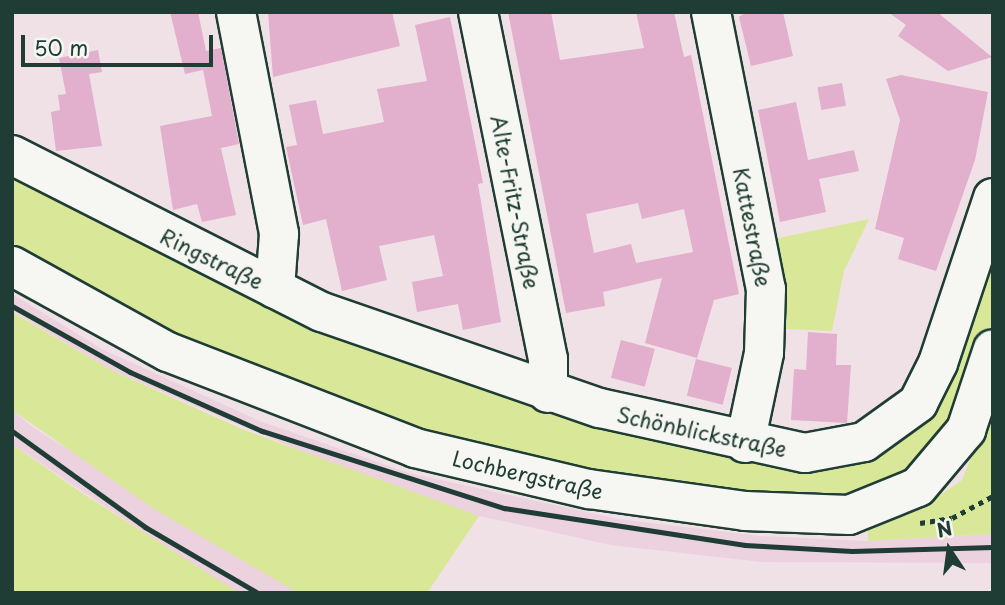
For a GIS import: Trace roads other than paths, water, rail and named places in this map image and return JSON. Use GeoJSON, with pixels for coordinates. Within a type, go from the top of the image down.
{"type":"FeatureCollection","features":[{"type":"Feature","properties":{"kind":"street","name":"Ringstraße"},"geometry":{"type":"LineString","coordinates":[[12,155],[275,289],[279,234],[236,12]]}},
{"type":"Feature","properties":{"kind":"street","name":"Alte-Fritz-Straße"},"geometry":{"type":"LineString","coordinates":[[478,12],[548,359],[548,393]]}},
{"type":"Feature","properties":{"kind":"street","name":"Kattestraße"},"geometry":{"type":"LineString","coordinates":[[711,12],[766,289],[764,353],[745,443]]}},
{"type":"Feature","properties":{"kind":"street","name":"Schönblickstraße"},"geometry":{"type":"LineString","coordinates":[[275,289],[548,393],[745,443],[833,451],[881,433],[905,416],[939,363],[993,198]]}},
{"type":"Feature","properties":{"kind":"street","name":"Lochbergstraße"},"geometry":{"type":"LineString","coordinates":[[12,266],[180,358],[415,448],[589,489],[745,511],[849,515],[918,487],[966,430],[993,349]]}},
{"type":"Feature","properties":{"kind":"railway"},"geometry":{"type":"LineString","coordinates":[[12,306],[130,372],[262,431],[504,508],[745,545],[852,551],[993,547]]}},
{"type":"Feature","properties":{"kind":"railway"},"geometry":{"type":"LineString","coordinates":[[12,431],[145,527],[258,593]]}}]}
